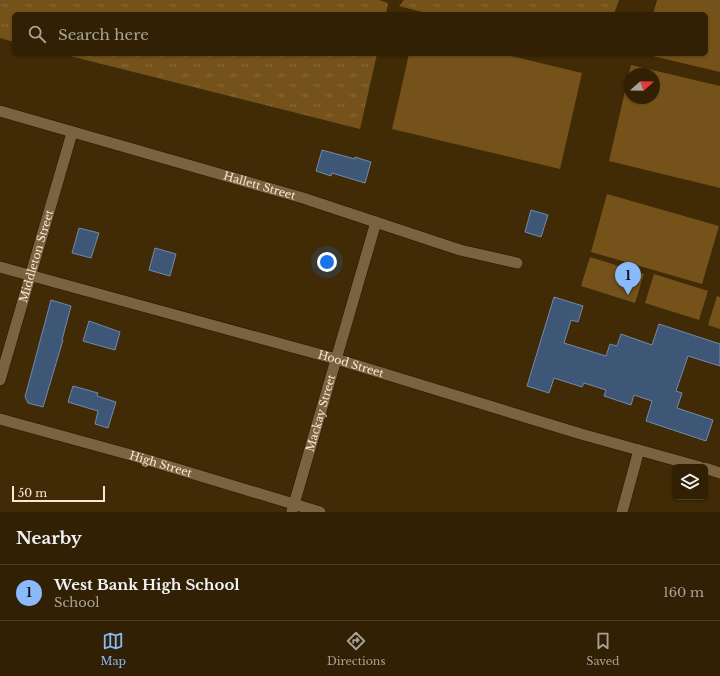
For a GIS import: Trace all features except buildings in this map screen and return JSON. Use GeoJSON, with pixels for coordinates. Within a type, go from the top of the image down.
{"type":"FeatureCollection","features":[{"type":"Feature","properties":{"kind":"street","name":"Hallett Street"},"geometry":{"type":"LineString","coordinates":[[0,111],[72,133],[303,198],[460,250],[517,263]]}},
{"type":"Feature","properties":{"kind":"street","name":"Middleton Street"},"geometry":{"type":"LineString","coordinates":[[0,380],[72,133]]}},
{"type":"Feature","properties":{"kind":"street","name":"Mackay Street"},"geometry":{"type":"LineString","coordinates":[[293,508],[376,222]]}},
{"type":"Feature","properties":{"kind":"street","name":"Hood Street"},"geometry":{"type":"LineString","coordinates":[[0,267],[336,359],[689,464]]}},
{"type":"Feature","properties":{"kind":"street","name":"High Street"},"geometry":{"type":"LineString","coordinates":[[0,419],[131,456],[293,508],[320,512]]}},
{"type":"Feature","properties":{"kind":"street"},"geometry":{"type":"LineString","coordinates":[[622,512],[639,450]]}},
{"type":"Feature","properties":{"kind":"street"},"geometry":{"type":"LineString","coordinates":[[708,469],[720,473]]}},
{"type":"Feature","properties":{"kind":"green space"},"geometry":{"type":"Polygon","coordinates":[[[0,0],[379,0],[388,3],[386,12],[12,12],[12,41],[0,38],[0,0]]]}},
{"type":"Feature","properties":{"kind":"green space"},"geometry":{"type":"Polygon","coordinates":[[[404,0],[619,0],[615,12],[422,12],[399,6],[404,0]]]}},
{"type":"Feature","properties":{"kind":"green space"},"geometry":{"type":"Polygon","coordinates":[[[657,0],[720,0],[720,72],[652,56],[708,56],[708,12],[654,12],[657,0]]]}},
{"type":"Feature","properties":{"kind":"green space"},"geometry":{"type":"Polygon","coordinates":[[[70,56],[377,56],[360,129],[70,56]]]}},
{"type":"Feature","properties":{"kind":"green space"},"geometry":{"type":"Polygon","coordinates":[[[409,56],[511,56],[582,73],[560,169],[392,129],[409,56]]]}},
{"type":"Feature","properties":{"kind":"green space"},"geometry":{"type":"Polygon","coordinates":[[[631,65],[644,68],[630,68],[631,65]]]}},
{"type":"Feature","properties":{"kind":"green space"},"geometry":{"type":"Polygon","coordinates":[[[660,72],[720,86],[720,188],[609,161],[624,96],[624,104],[660,104],[660,72]]]}},
{"type":"Feature","properties":{"kind":"green space"},"geometry":{"type":"Polygon","coordinates":[[[607,194],[719,226],[702,284],[591,252],[607,194]]]}},
{"type":"Feature","properties":{"kind":"green space"},"geometry":{"type":"Polygon","coordinates":[[[590,257],[644,274],[635,303],[581,286],[590,257]]]}},
{"type":"Feature","properties":{"kind":"green space"},"geometry":{"type":"Polygon","coordinates":[[[654,274],[708,291],[699,320],[645,303],[654,274]]]}},
{"type":"Feature","properties":{"kind":"green space"},"geometry":{"type":"Polygon","coordinates":[[[717,296],[720,297],[720,329],[708,325],[717,296]]]}},
{"type":"Feature","properties":{"kind":"place","name":"West Bank High School"},"geometry":{"type":"Point","coordinates":[628,295]}}]}
